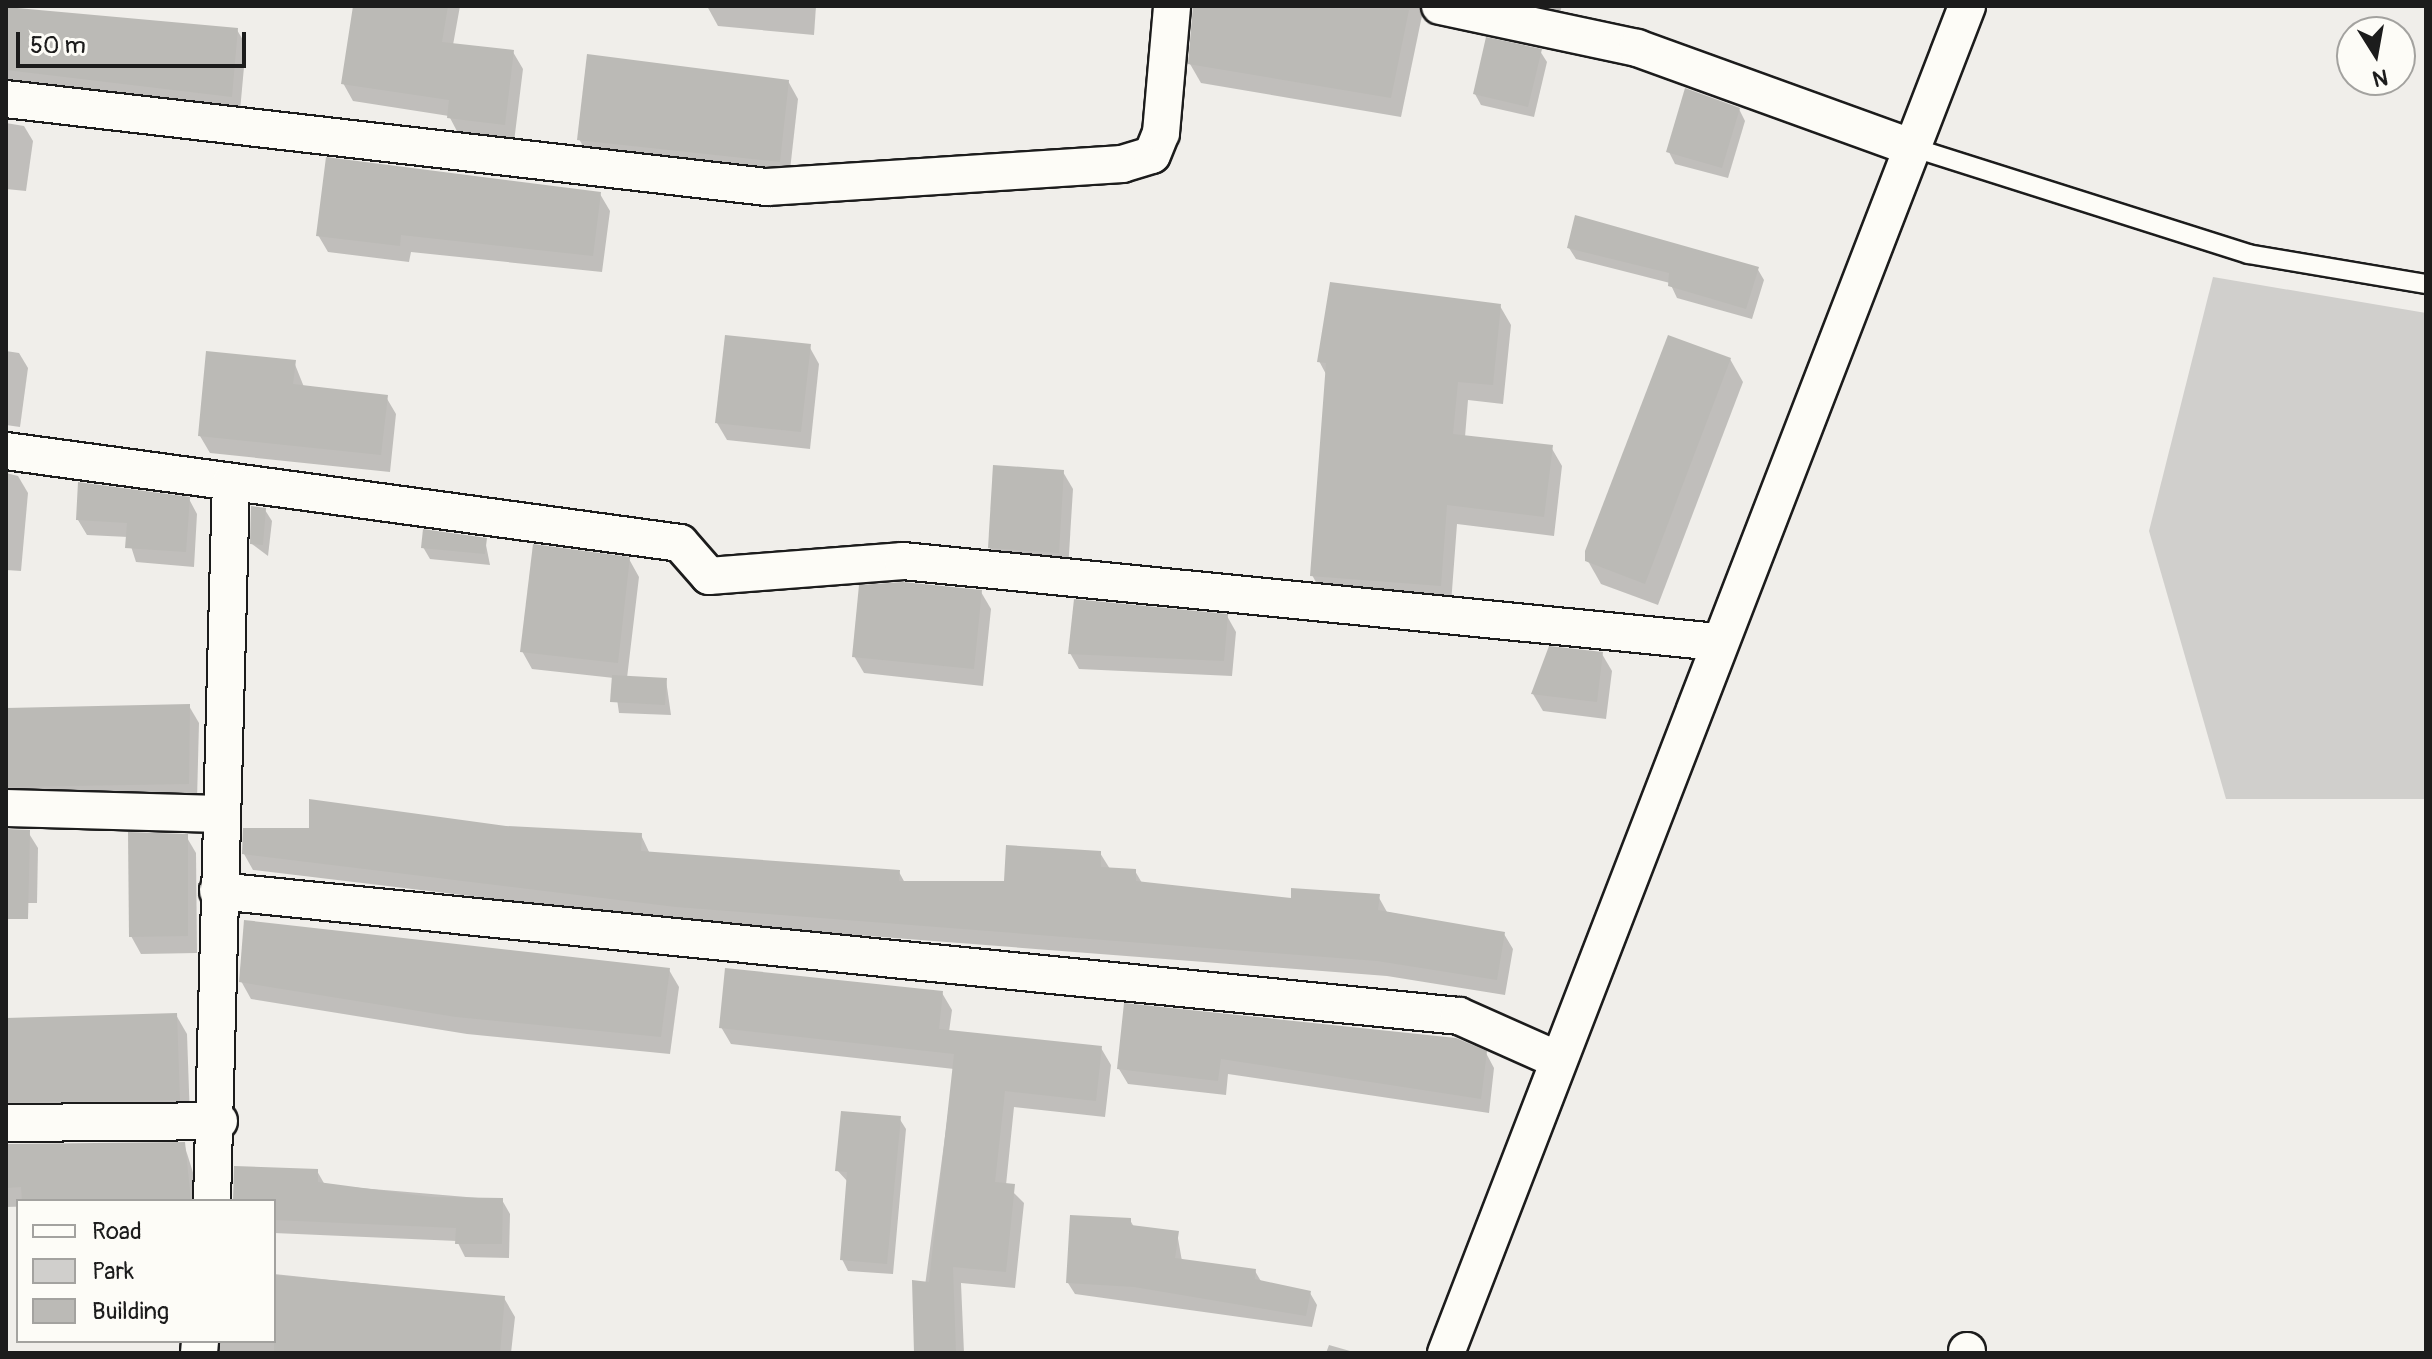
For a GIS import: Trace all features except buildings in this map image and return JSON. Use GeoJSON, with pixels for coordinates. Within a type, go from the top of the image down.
{"type":"FeatureCollection","features":[{"type":"Feature","properties":{"kind":"street"},"geometry":{"type":"LineString","coordinates":[[6,99],[767,187],[1122,164],[1152,155],[1161,133],[1172,6]]}},
{"type":"Feature","properties":{"kind":"street"},"geometry":{"type":"LineString","coordinates":[[1440,6],[1637,48],[1908,146]]}},
{"type":"Feature","properties":{"kind":"street"},"geometry":{"type":"LineString","coordinates":[[1446,1353],[1908,146],[1967,6]]}},
{"type":"Feature","properties":{"kind":"street"},"geometry":{"type":"LineString","coordinates":[[6,451],[680,543],[709,576],[903,561],[1717,642]]}},
{"type":"Feature","properties":{"kind":"street"},"geometry":{"type":"LineString","coordinates":[[212,1199],[219,1121],[218,891],[231,482]]}},
{"type":"Feature","properties":{"kind":"street"},"geometry":{"type":"LineString","coordinates":[[6,808],[220,814]]}},
{"type":"Feature","properties":{"kind":"street"},"geometry":{"type":"LineString","coordinates":[[218,891],[1459,1016],[1558,1060]]}},
{"type":"Feature","properties":{"kind":"street"},"geometry":{"type":"LineString","coordinates":[[6,1123],[219,1121]]}},
{"type":"Feature","properties":{"kind":"lane"},"geometry":{"type":"LineString","coordinates":[[1908,146],[2248,254],[2426,284]]}},
{"type":"Feature","properties":{"kind":"green space"},"geometry":{"type":"Polygon","coordinates":[[[2213,277],[2426,313],[2426,799],[2226,799],[2149,531],[2213,277]]]}}]}
